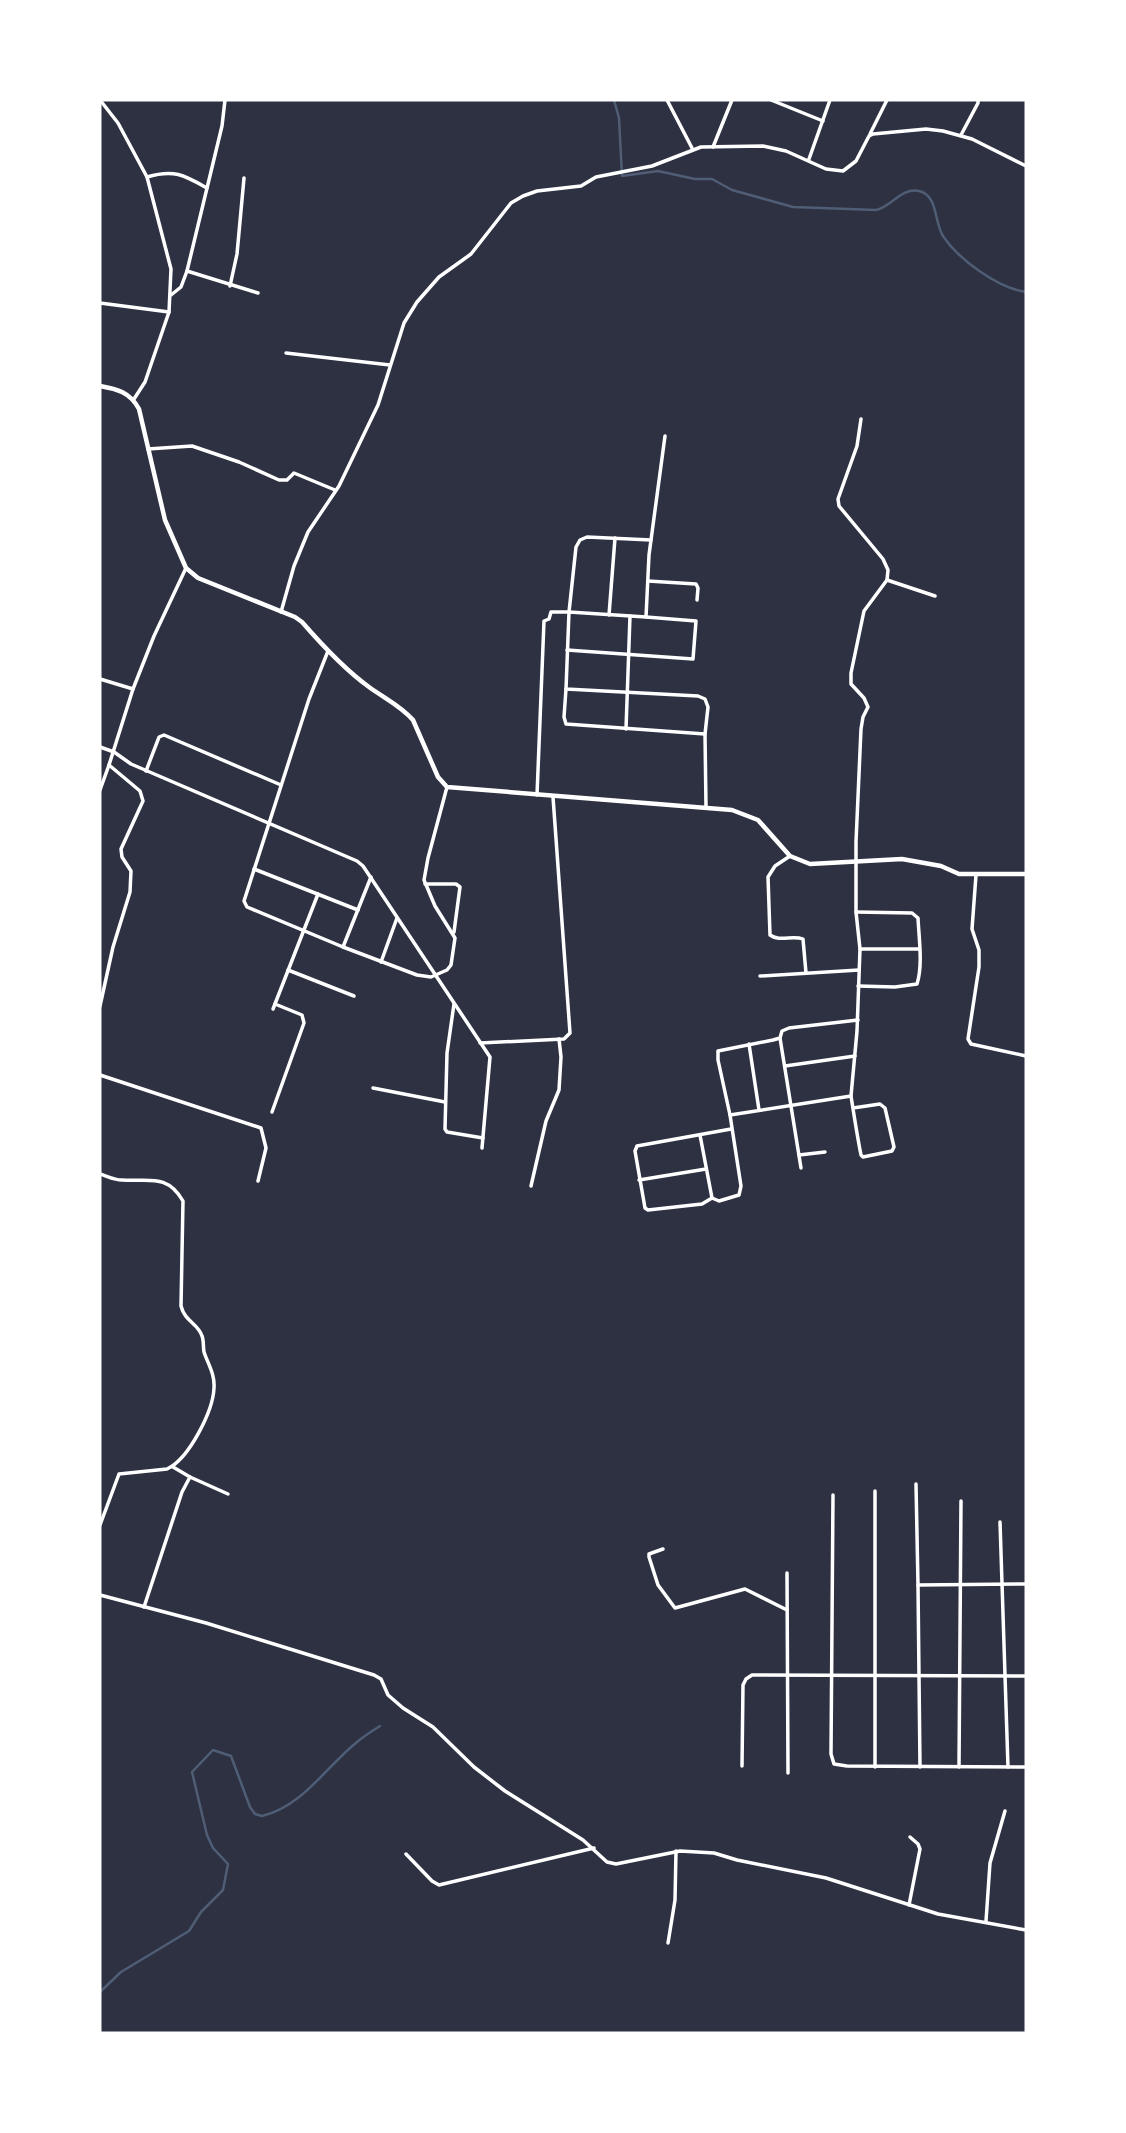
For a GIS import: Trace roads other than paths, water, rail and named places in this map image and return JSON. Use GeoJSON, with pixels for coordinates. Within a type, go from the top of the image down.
{"type":"FeatureCollection","features":[{"type":"Feature","properties":{"kind":"street"},"geometry":{"type":"LineString","coordinates":[[100,100],[118,122],[147,177],[169,257],[169,312],[145,382],[134,399]]}},
{"type":"Feature","properties":{"kind":"street"},"geometry":{"type":"LineString","coordinates":[[171,295],[181,287],[187,271],[222,126],[225,100]]}},
{"type":"Feature","properties":{"kind":"street"},"geometry":{"type":"LineString","coordinates":[[667,100],[692,148]]}},
{"type":"Feature","properties":{"kind":"street"},"geometry":{"type":"LineString","coordinates":[[713,147],[730,100]]}},
{"type":"Feature","properties":{"kind":"street"},"geometry":{"type":"LineString","coordinates":[[771,100],[823,121]]}},
{"type":"Feature","properties":{"kind":"street"},"geometry":{"type":"LineString","coordinates":[[809,159],[830,100]]}},
{"type":"Feature","properties":{"kind":"street"},"geometry":{"type":"LineString","coordinates":[[281,612],[294,566],[308,532],[335,490],[378,405],[404,323],[417,302],[439,277],[471,254],[511,203],[537,191],[577,187],[607,173],[661,163],[692,148],[763,146],[809,159],[826,169],[843,171],[856,161],[887,100]]}},
{"type":"Feature","properties":{"kind":"street"},"geometry":{"type":"LineString","coordinates":[[961,135],[978,100]]}},
{"type":"Feature","properties":{"kind":"street"},"geometry":{"type":"LineString","coordinates":[[869,136],[926,129],[961,135],[1026,166]]}},
{"type":"Feature","properties":{"kind":"street"},"geometry":{"type":"LineString","coordinates":[[147,177],[166,172],[175,173],[208,188]]}},
{"type":"Feature","properties":{"kind":"street"},"geometry":{"type":"LineString","coordinates":[[230,286],[237,254],[244,178]]}},
{"type":"Feature","properties":{"kind":"street"},"geometry":{"type":"LineString","coordinates":[[187,271],[258,293]]}},
{"type":"Feature","properties":{"kind":"street"},"geometry":{"type":"LineString","coordinates":[[100,303],[169,312]]}},
{"type":"Feature","properties":{"kind":"street"},"geometry":{"type":"LineString","coordinates":[[286,353],[390,365]]}},
{"type":"Feature","properties":{"kind":"street"},"geometry":{"type":"LineString","coordinates":[[100,386],[123,391],[134,399],[139,409],[165,520],[186,568],[198,578],[302,622],[368,686],[406,712],[413,720],[438,777],[447,788],[732,810],[758,820],[790,856],[810,864],[902,859],[941,866],[959,874],[1026,874]]}},
{"type":"Feature","properties":{"kind":"street"},"geometry":{"type":"LineString","coordinates":[[853,1108],[880,1104],[885,1108],[894,1147],[892,1151],[862,1156],[853,1108],[851,1096],[858,1020],[860,949],[856,912],[856,861],[861,729],[868,707],[864,698],[851,684],[851,666],[864,611],[887,580],[887,568],[883,559],[839,506],[838,499],[857,446],[861,419]]}},
{"type":"Feature","properties":{"kind":"street"},"geometry":{"type":"LineString","coordinates":[[646,617],[651,540],[665,436]]}},
{"type":"Feature","properties":{"kind":"street"},"geometry":{"type":"LineString","coordinates":[[148,449],[192,446],[239,462],[279,480],[288,480],[294,473],[335,490]]}},
{"type":"Feature","properties":{"kind":"street"},"geometry":{"type":"LineString","coordinates":[[651,540],[587,537],[580,540],[576,547],[569,612],[564,717],[566,724],[705,734]]}},
{"type":"Feature","properties":{"kind":"street"},"geometry":{"type":"LineString","coordinates":[[609,615],[615,538]]}},
{"type":"Feature","properties":{"kind":"street"},"geometry":{"type":"LineString","coordinates":[[100,790],[133,689],[186,568]]}},
{"type":"Feature","properties":{"kind":"street"},"geometry":{"type":"LineString","coordinates":[[887,580],[935,596]]}},
{"type":"Feature","properties":{"kind":"street"},"geometry":{"type":"LineString","coordinates":[[648,581],[696,584],[697,600]]}},
{"type":"Feature","properties":{"kind":"street"},"geometry":{"type":"LineString","coordinates":[[537,795],[544,621],[550,619],[551,612],[696,621],[694,656],[690,660],[567,650]]}},
{"type":"Feature","properties":{"kind":"street"},"geometry":{"type":"LineString","coordinates":[[626,729],[630,616]]}},
{"type":"Feature","properties":{"kind":"street"},"geometry":{"type":"LineString","coordinates":[[329,650],[309,699],[244,899],[247,907],[381,962],[428,978],[447,971],[451,965],[460,887],[456,884],[425,884]]}},
{"type":"Feature","properties":{"kind":"street"},"geometry":{"type":"LineString","coordinates":[[100,679],[133,689]]}},
{"type":"Feature","properties":{"kind":"street"},"geometry":{"type":"LineString","coordinates":[[566,689],[701,696],[707,701],[706,807]]}},
{"type":"Feature","properties":{"kind":"street"},"geometry":{"type":"LineString","coordinates":[[146,771],[159,737],[164,735],[281,785]]}},
{"type":"Feature","properties":{"kind":"street"},"geometry":{"type":"LineString","coordinates":[[100,747],[146,771],[357,861],[491,1060],[482,1148]]}},
{"type":"Feature","properties":{"kind":"street"},"geometry":{"type":"LineString","coordinates":[[100,1006],[113,947],[130,892],[131,871],[122,857],[121,849],[143,800],[141,791],[109,765]]}},
{"type":"Feature","properties":{"kind":"street"},"geometry":{"type":"LineString","coordinates":[[447,788],[428,858],[425,884],[453,934]]}},
{"type":"Feature","properties":{"kind":"street"},"geometry":{"type":"LineString","coordinates":[[480,1044],[559,1039],[569,1035],[553,797]]}},
{"type":"Feature","properties":{"kind":"street"},"geometry":{"type":"LineString","coordinates":[[790,856],[775,866],[768,877],[770,935],[775,938],[803,939],[806,973]]}},
{"type":"Feature","properties":{"kind":"street"},"geometry":{"type":"LineString","coordinates":[[254,869],[358,910]]}},
{"type":"Feature","properties":{"kind":"street"},"geometry":{"type":"LineString","coordinates":[[976,875],[972,929],[979,950],[979,967],[968,1041],[971,1044],[1026,1056]]}},
{"type":"Feature","properties":{"kind":"street"},"geometry":{"type":"LineString","coordinates":[[343,947],[370,877]]}},
{"type":"Feature","properties":{"kind":"street"},"geometry":{"type":"LineString","coordinates":[[272,1112],[304,1023],[302,1015],[274,1006],[318,894]]}},
{"type":"Feature","properties":{"kind":"street"},"geometry":{"type":"LineString","coordinates":[[856,912],[914,914],[918,919],[919,949],[917,984],[895,987],[858,986]]}},
{"type":"Feature","properties":{"kind":"street"},"geometry":{"type":"LineString","coordinates":[[381,962],[397,918]]}},
{"type":"Feature","properties":{"kind":"street"},"geometry":{"type":"LineString","coordinates":[[860,949],[919,949]]}},
{"type":"Feature","properties":{"kind":"street"},"geometry":{"type":"LineString","coordinates":[[288,970],[354,996]]}},
{"type":"Feature","properties":{"kind":"street"},"geometry":{"type":"LineString","coordinates":[[760,976],[859,970]]}},
{"type":"Feature","properties":{"kind":"street"},"geometry":{"type":"LineString","coordinates":[[454,1004],[447,1052],[446,1131],[483,1138]]}},
{"type":"Feature","properties":{"kind":"street"},"geometry":{"type":"LineString","coordinates":[[801,1168],[780,1038],[782,1031],[858,1020]]}},
{"type":"Feature","properties":{"kind":"street"},"geometry":{"type":"LineString","coordinates":[[700,1134],[712,1198],[719,1202],[730,1199],[741,1192],[730,1115],[717,1053],[720,1050],[780,1038]]}},
{"type":"Feature","properties":{"kind":"street"},"geometry":{"type":"LineString","coordinates":[[531,1186],[548,1115],[559,1090],[559,1039]]}},
{"type":"Feature","properties":{"kind":"street"},"geometry":{"type":"LineString","coordinates":[[749,1044],[759,1110]]}},
{"type":"Feature","properties":{"kind":"street"},"geometry":{"type":"LineString","coordinates":[[785,1066],[855,1056]]}},
{"type":"Feature","properties":{"kind":"street"},"geometry":{"type":"LineString","coordinates":[[100,1075],[261,1128],[266,1148],[258,1181]]}},
{"type":"Feature","properties":{"kind":"street"},"geometry":{"type":"LineString","coordinates":[[373,1088],[445,1102]]}},
{"type":"Feature","properties":{"kind":"street"},"geometry":{"type":"LineString","coordinates":[[730,1115],[851,1096]]}},
{"type":"Feature","properties":{"kind":"street"},"geometry":{"type":"LineString","coordinates":[[712,1198],[702,1204],[649,1210],[643,1205],[635,1151],[637,1146],[731,1129]]}},
{"type":"Feature","properties":{"kind":"street"},"geometry":{"type":"LineString","coordinates":[[799,1155],[825,1152]]}},
{"type":"Feature","properties":{"kind":"street"},"geometry":{"type":"LineString","coordinates":[[639,1180],[706,1169]]}},
{"type":"Feature","properties":{"kind":"street"},"geometry":{"type":"LineString","coordinates":[[100,1174],[123,1181],[146,1179],[160,1182],[178,1192],[183,1202],[181,1306],[183,1314],[203,1337],[204,1351],[214,1379],[211,1408],[189,1448],[173,1466],[156,1472],[119,1474],[100,1525]]}},
{"type":"Feature","properties":{"kind":"street"},"geometry":{"type":"LineString","coordinates":[[173,1466],[228,1494]]}},
{"type":"Feature","properties":{"kind":"street"},"geometry":{"type":"LineString","coordinates":[[144,1607],[190,1477]]}},
{"type":"Feature","properties":{"kind":"street"},"geometry":{"type":"LineString","coordinates":[[916,1484],[920,1767]]}},
{"type":"Feature","properties":{"kind":"street"},"geometry":{"type":"LineString","coordinates":[[875,1491],[875,1767]]}},
{"type":"Feature","properties":{"kind":"street"},"geometry":{"type":"LineString","coordinates":[[833,1495],[832,1760],[839,1766],[1026,1767]]}},
{"type":"Feature","properties":{"kind":"street"},"geometry":{"type":"LineString","coordinates":[[959,1767],[961,1501]]}},
{"type":"Feature","properties":{"kind":"street"},"geometry":{"type":"LineString","coordinates":[[1000,1522],[1008,1767]]}},
{"type":"Feature","properties":{"kind":"street"},"geometry":{"type":"LineString","coordinates":[[663,1549],[649,1554],[649,1557],[658,1585],[675,1608],[745,1589],[787,1610]]}},
{"type":"Feature","properties":{"kind":"street"},"geometry":{"type":"LineString","coordinates":[[787,1573],[788,1773]]}},
{"type":"Feature","properties":{"kind":"street"},"geometry":{"type":"LineString","coordinates":[[918,1585],[1026,1584]]}},
{"type":"Feature","properties":{"kind":"street"},"geometry":{"type":"LineString","coordinates":[[100,1595],[206,1623],[374,1675],[381,1679],[388,1695],[433,1727],[474,1767],[505,1791],[594,1848],[607,1862],[616,1864],[676,1851],[714,1853],[826,1878],[938,1914],[1026,1930]]}},
{"type":"Feature","properties":{"kind":"street"},"geometry":{"type":"LineString","coordinates":[[742,1766],[744,1681],[752,1675],[1026,1676]]}},
{"type":"Feature","properties":{"kind":"street"},"geometry":{"type":"LineString","coordinates":[[986,1921],[990,1863],[1005,1811]]}},
{"type":"Feature","properties":{"kind":"street"},"geometry":{"type":"LineString","coordinates":[[909,1905],[920,1849],[918,1843],[910,1837]]}},
{"type":"Feature","properties":{"kind":"street"},"geometry":{"type":"LineString","coordinates":[[406,1854],[439,1885],[594,1848]]}},
{"type":"Feature","properties":{"kind":"street"},"geometry":{"type":"LineString","coordinates":[[668,1943],[674,1900],[676,1851]]}},
{"type":"Feature","properties":{"kind":"waterway"},"geometry":{"type":"LineString","coordinates":[[614,100],[619,118],[622,176],[658,171],[695,179],[712,179],[732,190],[793,207],[876,210],[902,194],[919,191],[930,198],[943,236],[959,254],[992,279],[1026,292]]}},
{"type":"Feature","properties":{"kind":"waterway"},"geometry":{"type":"LineString","coordinates":[[100,1992],[121,1972],[189,1931],[201,1912],[223,1890],[228,1864],[213,1848],[207,1835],[192,1772],[213,1750],[231,1756],[250,1807],[255,1814],[262,1816],[290,1804],[302,1795],[346,1752],[380,1726]]}}]}
